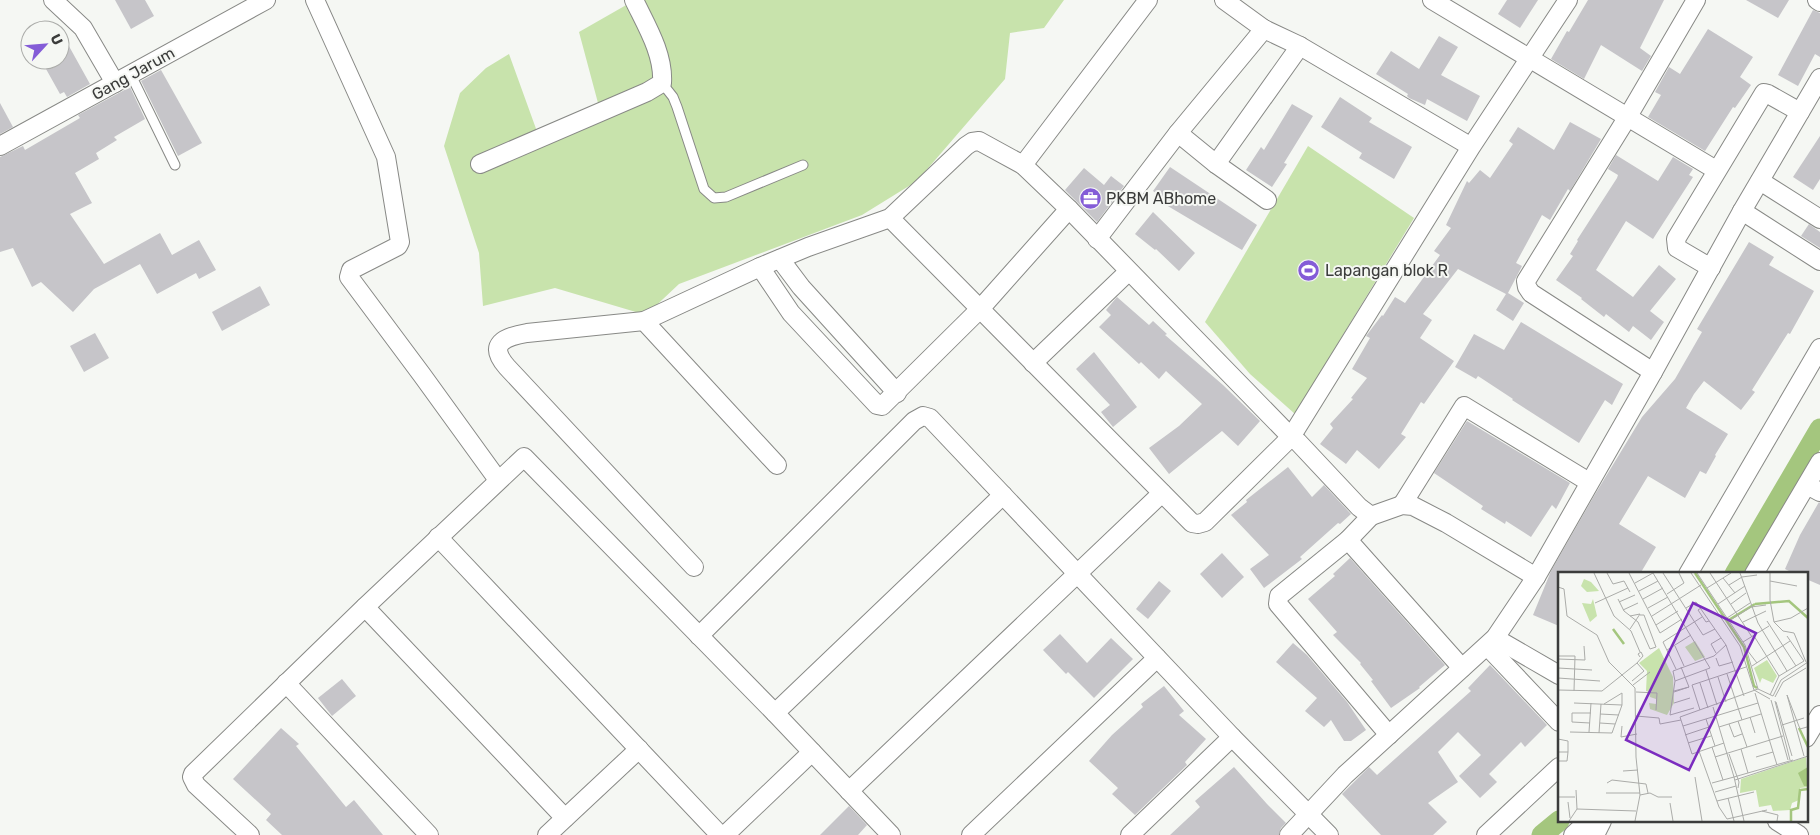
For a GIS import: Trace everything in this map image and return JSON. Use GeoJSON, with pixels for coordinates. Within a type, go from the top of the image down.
{"type":"FeatureCollection","features":[{"type":"Feature","properties":{"kind":"street"},"geometry":{"type":"LineString","coordinates":[[53,0],[83,28],[123,78]]}},
{"type":"Feature","properties":{"kind":"street","name":"Gang Jarum"},"geometry":{"type":"LineString","coordinates":[[0,146],[266,0]]}},
{"type":"Feature","properties":{"kind":"street"},"geometry":{"type":"LineString","coordinates":[[314,0],[386,157],[400,242],[398,246],[351,270],[349,277],[498,480]]}},
{"type":"Feature","properties":{"kind":"street"},"geometry":{"type":"LineString","coordinates":[[480,164],[647,92],[662,83],[663,72],[656,47],[634,0]]}},
{"type":"Feature","properties":{"kind":"street"},"geometry":{"type":"LineString","coordinates":[[1023,165],[1148,0]]}},
{"type":"Feature","properties":{"kind":"street"},"geometry":{"type":"LineString","coordinates":[[1224,0],[1264,29],[1300,46],[1463,142]]}},
{"type":"Feature","properties":{"kind":"street"},"geometry":{"type":"LineString","coordinates":[[1432,0],[1716,170]]}},
{"type":"Feature","properties":{"kind":"street"},"geometry":{"type":"LineString","coordinates":[[890,218],[1192,523],[1205,522],[1291,437],[1471,147],[1568,0]]}},
{"type":"Feature","properties":{"kind":"street"},"geometry":{"type":"LineString","coordinates":[[1653,372],[1531,293],[1526,281],[1627,118],[1696,0]]}},
{"type":"Feature","properties":{"kind":"street"},"geometry":{"type":"LineString","coordinates":[[1097,239],[1178,133],[1264,29]]}},
{"type":"Feature","properties":{"kind":"street"},"geometry":{"type":"LineString","coordinates":[[1216,164],[1300,46]]}},
{"type":"Feature","properties":{"kind":"street"},"geometry":{"type":"LineString","coordinates":[[1289,835],[1345,774],[1492,642],[1536,577],[1742,211],[1820,78]]}},
{"type":"Feature","properties":{"kind":"street"},"geometry":{"type":"LineString","coordinates":[[1711,268],[1677,248],[1675,242],[1716,170],[1764,93],[1800,112]]}},
{"type":"Feature","properties":{"kind":"street"},"geometry":{"type":"LineString","coordinates":[[1178,133],[1216,164],[1267,200]]}},
{"type":"Feature","properties":{"kind":"street"},"geometry":{"type":"LineString","coordinates":[[694,567],[507,367],[498,356],[498,346],[504,340],[515,335],[644,321],[808,246],[890,218],[966,146],[972,142],[979,141],[1023,165],[1069,209],[1128,272],[1298,442],[1359,507],[1371,516]]}},
{"type":"Feature","properties":{"kind":"street"},"geometry":{"type":"LineString","coordinates":[[1760,181],[1820,218]]}},
{"type":"Feature","properties":{"kind":"street"},"geometry":{"type":"LineString","coordinates":[[760,267],[791,313],[877,405],[885,405],[980,309],[1069,209]]}},
{"type":"Feature","properties":{"kind":"street"},"geometry":{"type":"LineString","coordinates":[[1742,211],[1820,261]]}},
{"type":"Feature","properties":{"kind":"street"},"geometry":{"type":"LineString","coordinates":[[780,259],[801,287],[897,393]]}},
{"type":"Feature","properties":{"kind":"street"},"geometry":{"type":"LineString","coordinates":[[1033,363],[1128,272]]}},
{"type":"Feature","properties":{"kind":"street"},"geometry":{"type":"LineString","coordinates":[[644,321],[777,464]]}},
{"type":"Feature","properties":{"kind":"street"},"geometry":{"type":"LineString","coordinates":[[1689,572],[1820,348]]}},
{"type":"Feature","properties":{"kind":"street"},"geometry":{"type":"LineString","coordinates":[[1402,505],[1464,406],[1590,482]]}},
{"type":"Feature","properties":{"kind":"street"},"geometry":{"type":"LineString","coordinates":[[699,636],[914,421],[922,416],[930,418],[1156,658],[1329,835]]}},
{"type":"Feature","properties":{"kind":"street"},"geometry":{"type":"LineString","coordinates":[[250,835],[196,785],[192,777],[193,774],[438,537],[524,457],[775,713],[891,835]]}},
{"type":"Feature","properties":{"kind":"street"},"geometry":{"type":"LineString","coordinates":[[1755,572],[1812,486],[1820,462]]}},
{"type":"Feature","properties":{"kind":"street"},"geometry":{"type":"LineString","coordinates":[[849,791],[1162,493]]}},
{"type":"Feature","properties":{"kind":"street"},"geometry":{"type":"LineString","coordinates":[[775,713],[1003,495]]}},
{"type":"Feature","properties":{"kind":"street"},"geometry":{"type":"LineString","coordinates":[[1389,735],[1278,604],[1279,596],[1348,540],[1371,516],[1402,505],[1413,506],[1446,523],[1536,577]]}},
{"type":"Feature","properties":{"kind":"street"},"geometry":{"type":"LineString","coordinates":[[438,537],[720,835]]}},
{"type":"Feature","properties":{"kind":"street"},"geometry":{"type":"LineString","coordinates":[[1348,540],[1462,668]]}},
{"type":"Feature","properties":{"kind":"street"},"geometry":{"type":"LineString","coordinates":[[364,608],[565,818]]}},
{"type":"Feature","properties":{"kind":"street"},"geometry":{"type":"LineString","coordinates":[[1492,642],[1558,675]]}},
{"type":"Feature","properties":{"kind":"street"},"geometry":{"type":"LineString","coordinates":[[1492,642],[1558,721]]}},
{"type":"Feature","properties":{"kind":"street"},"geometry":{"type":"LineString","coordinates":[[971,835],[1156,658]]}},
{"type":"Feature","properties":{"kind":"street"},"geometry":{"type":"LineString","coordinates":[[286,683],[429,835]]}},
{"type":"Feature","properties":{"kind":"street"},"geometry":{"type":"LineString","coordinates":[[1808,735],[1819,720]]}},
{"type":"Feature","properties":{"kind":"street"},"geometry":{"type":"LineString","coordinates":[[1130,835],[1232,737]]}},
{"type":"Feature","properties":{"kind":"street"},"geometry":{"type":"LineString","coordinates":[[547,835],[639,749]]}},
{"type":"Feature","properties":{"kind":"street"},"geometry":{"type":"LineString","coordinates":[[725,835],[812,752]]}},
{"type":"Feature","properties":{"kind":"street"},"geometry":{"type":"LineString","coordinates":[[1486,835],[1558,768]]}},
{"type":"Feature","properties":{"kind":"street"},"geometry":{"type":"LineString","coordinates":[[1573,835],[1587,822]]}},
{"type":"Feature","properties":{"kind":"street"},"geometry":{"type":"LineString","coordinates":[[1595,835],[1602,822]]}},
{"type":"Feature","properties":{"kind":"street"},"geometry":{"type":"LineString","coordinates":[[1779,827],[1799,835]]}},
{"type":"Feature","properties":{"kind":"lane"},"geometry":{"type":"LineString","coordinates":[[123,78],[175,165]]}},
{"type":"Feature","properties":{"kind":"lane"},"geometry":{"type":"LineString","coordinates":[[662,83],[673,97],[677,107],[704,190],[714,198],[726,197],[803,165]]}},
{"type":"Feature","properties":{"kind":"green space"},"geometry":{"type":"Polygon","coordinates":[[[635,0],[1064,0],[1044,28],[1010,33],[1005,79],[917,181],[862,215],[679,284],[646,315],[555,288],[483,306],[479,253],[444,146],[460,93],[486,68],[509,54],[539,137],[598,103],[579,32],[635,0]]]}},
{"type":"Feature","properties":{"kind":"green space","name":"Lapangan blok R"},"geometry":{"type":"Polygon","coordinates":[[[1308,146],[1414,218],[1295,414],[1250,374],[1205,322],[1308,146]]]}},
{"type":"Feature","properties":{"kind":"building"},"geometry":{"type":"Polygon","coordinates":[[[115,0],[145,0],[154,16],[131,29],[115,0]]]}},
{"type":"Feature","properties":{"kind":"building"},"geometry":{"type":"Polygon","coordinates":[[[1507,0],[1538,0],[1520,28],[1498,14],[1507,0]]]}},
{"type":"Feature","properties":{"kind":"building"},"geometry":{"type":"Polygon","coordinates":[[[1588,0],[1664,0],[1640,48],[1651,56],[1642,71],[1601,45],[1584,79],[1551,59],[1588,0]]]}},
{"type":"Feature","properties":{"kind":"building"},"geometry":{"type":"Polygon","coordinates":[[[1746,0],[1789,0],[1778,18],[1746,0]]]}},
{"type":"Feature","properties":{"kind":"building"},"geometry":{"type":"Polygon","coordinates":[[[1813,10],[1820,13],[1820,57],[1815,54],[1798,86],[1778,75],[1813,10]]]}},
{"type":"Feature","properties":{"kind":"building"},"geometry":{"type":"Polygon","coordinates":[[[1708,29],[1753,57],[1740,77],[1751,85],[1735,108],[1733,107],[1705,151],[1648,117],[1661,95],[1655,92],[1669,67],[1680,74],[1708,29]]]}},
{"type":"Feature","properties":{"kind":"building"},"geometry":{"type":"Polygon","coordinates":[[[1439,36],[1458,47],[1441,75],[1480,96],[1467,121],[1427,99],[1425,105],[1409,98],[1408,94],[1376,74],[1391,51],[1419,69],[1439,36]]]}},
{"type":"Feature","properties":{"kind":"building"},"geometry":{"type":"Polygon","coordinates":[[[70,48],[90,84],[67,97],[64,92],[60,94],[47,70],[70,70],[70,48]]]}},
{"type":"Feature","properties":{"kind":"building"},"geometry":{"type":"Polygon","coordinates":[[[161,70],[202,143],[178,156],[141,81],[161,70]]]}},
{"type":"Feature","properties":{"kind":"building"},"geometry":{"type":"Polygon","coordinates":[[[130,87],[145,119],[114,137],[117,140],[96,153],[99,159],[75,173],[92,203],[70,214],[104,264],[160,233],[172,255],[199,240],[216,270],[199,279],[196,273],[157,294],[140,264],[94,289],[73,312],[41,282],[32,287],[13,248],[0,252],[0,157],[23,146],[25,150],[80,118],[78,115],[130,87]]]}},
{"type":"Feature","properties":{"kind":"building"},"geometry":{"type":"Polygon","coordinates":[[[1340,97],[1372,118],[1369,122],[1412,147],[1394,179],[1359,158],[1362,153],[1321,127],[1340,97]]]}},
{"type":"Feature","properties":{"kind":"building"},"geometry":{"type":"Polygon","coordinates":[[[0,103],[13,127],[0,134],[0,103]]]}},
{"type":"Feature","properties":{"kind":"building"},"geometry":{"type":"Polygon","coordinates":[[[1292,104],[1313,116],[1284,163],[1287,164],[1272,187],[1246,170],[1261,147],[1264,150],[1292,104]]]}},
{"type":"Feature","properties":{"kind":"building"},"geometry":{"type":"Polygon","coordinates":[[[1570,122],[1601,139],[1550,220],[1542,215],[1516,263],[1522,266],[1508,293],[1524,303],[1513,321],[1496,310],[1506,294],[1458,269],[1423,314],[1432,320],[1420,338],[1454,361],[1424,404],[1421,402],[1401,434],[1406,437],[1379,469],[1357,450],[1346,464],[1320,444],[1333,428],[1330,424],[1353,399],[1351,398],[1367,378],[1352,369],[1370,338],[1366,336],[1383,316],[1395,297],[1405,303],[1440,255],[1434,251],[1451,228],[1446,225],[1467,181],[1469,183],[1480,170],[1490,178],[1513,144],[1509,141],[1518,127],[1554,150],[1570,122]]]}},
{"type":"Feature","properties":{"kind":"building"},"geometry":{"type":"Polygon","coordinates":[[[1820,136],[1820,179],[1813,190],[1793,177],[1820,136]]]}},
{"type":"Feature","properties":{"kind":"building"},"geometry":{"type":"Polygon","coordinates":[[[1616,155],[1658,181],[1673,157],[1693,169],[1689,175],[1693,177],[1653,239],[1626,221],[1596,270],[1633,297],[1659,265],[1676,279],[1650,311],[1664,322],[1651,340],[1633,326],[1629,332],[1606,314],[1604,317],[1582,298],[1556,280],[1573,256],[1570,254],[1577,240],[1617,178],[1618,175],[1608,169],[1616,155]]]}},
{"type":"Feature","properties":{"kind":"building"},"geometry":{"type":"Polygon","coordinates":[[[1170,167],[1257,225],[1242,250],[1161,202],[1164,198],[1153,191],[1170,167]]]}},
{"type":"Feature","properties":{"kind":"building","name":"PKBM ABhome"},"geometry":{"type":"Polygon","coordinates":[[[1084,168],[1104,185],[1111,176],[1124,186],[1097,222],[1065,190],[1084,168]]]}},
{"type":"Feature","properties":{"kind":"building"},"geometry":{"type":"Polygon","coordinates":[[[1153,212],[1195,253],[1179,271],[1156,249],[1135,234],[1153,212]]]}},
{"type":"Feature","properties":{"kind":"building"},"geometry":{"type":"Polygon","coordinates":[[[1809,224],[1820,232],[1820,248],[1801,236],[1809,224]]]}},
{"type":"Feature","properties":{"kind":"building"},"geometry":{"type":"Polygon","coordinates":[[[1749,242],[1774,257],[1769,265],[1814,291],[1790,334],[1788,333],[1752,390],[1755,392],[1741,410],[1704,381],[1694,394],[1686,408],[1728,434],[1706,474],[1700,471],[1685,498],[1648,476],[1619,524],[1656,547],[1641,572],[1558,572],[1558,626],[1533,615],[1551,571],[1594,496],[1642,417],[1675,379],[1702,332],[1697,329],[1749,242]]]}},
{"type":"Feature","properties":{"kind":"building"},"geometry":{"type":"Polygon","coordinates":[[[260,286],[270,305],[222,331],[212,312],[260,286]]]}},
{"type":"Feature","properties":{"kind":"building"},"geometry":{"type":"Polygon","coordinates":[[[1117,297],[1149,325],[1153,321],[1167,334],[1165,335],[1223,385],[1260,421],[1238,446],[1222,431],[1169,474],[1149,448],[1179,426],[1202,404],[1166,371],[1159,379],[1141,362],[1139,364],[1099,327],[1111,315],[1106,310],[1117,297]]]}},
{"type":"Feature","properties":{"kind":"building"},"geometry":{"type":"Polygon","coordinates":[[[1521,322],[1623,384],[1612,405],[1605,400],[1579,443],[1478,376],[1476,379],[1455,367],[1474,334],[1504,350],[1521,322]]]}},
{"type":"Feature","properties":{"kind":"building"},"geometry":{"type":"Polygon","coordinates":[[[95,333],[109,358],[84,372],[70,346],[95,333]]]}},
{"type":"Feature","properties":{"kind":"building"},"geometry":{"type":"Polygon","coordinates":[[[1094,352],[1137,407],[1113,427],[1101,412],[1110,405],[1076,369],[1094,352]]]}},
{"type":"Feature","properties":{"kind":"building"},"geometry":{"type":"Polygon","coordinates":[[[1467,421],[1570,483],[1556,509],[1552,505],[1531,537],[1506,521],[1505,524],[1481,509],[1483,506],[1434,473],[1467,421]]]}},
{"type":"Feature","properties":{"kind":"building"},"geometry":{"type":"Polygon","coordinates":[[[1288,467],[1312,497],[1324,485],[1351,514],[1300,557],[1302,559],[1264,588],[1250,569],[1269,555],[1231,515],[1247,502],[1246,500],[1288,467]]]}},
{"type":"Feature","properties":{"kind":"building"},"geometry":{"type":"Polygon","coordinates":[[[1819,502],[1820,585],[1808,580],[1808,572],[1791,572],[1785,569],[1800,535],[1819,502]]]}},
{"type":"Feature","properties":{"kind":"building"},"geometry":{"type":"Polygon","coordinates":[[[1222,553],[1244,577],[1222,598],[1200,574],[1222,553]]]}},
{"type":"Feature","properties":{"kind":"building"},"geometry":{"type":"Polygon","coordinates":[[[1350,558],[1445,665],[1420,688],[1391,708],[1371,681],[1373,680],[1361,663],[1333,635],[1337,632],[1308,599],[1335,576],[1333,574],[1350,558]]]}},
{"type":"Feature","properties":{"kind":"building"},"geometry":{"type":"Polygon","coordinates":[[[1159,581],[1171,591],[1148,619],[1136,609],[1159,581]]]}},
{"type":"Feature","properties":{"kind":"building"},"geometry":{"type":"Polygon","coordinates":[[[1060,634],[1087,663],[1111,638],[1133,659],[1094,698],[1068,672],[1066,674],[1043,650],[1060,634]]]}},
{"type":"Feature","properties":{"kind":"building"},"geometry":{"type":"Polygon","coordinates":[[[1293,643],[1307,655],[1347,702],[1366,730],[1351,741],[1344,741],[1331,720],[1324,727],[1305,711],[1317,698],[1276,662],[1293,643]]]}},
{"type":"Feature","properties":{"kind":"building"},"geometry":{"type":"Polygon","coordinates":[[[1490,665],[1547,725],[1525,747],[1521,742],[1489,774],[1497,782],[1480,798],[1459,776],[1481,755],[1458,732],[1438,752],[1458,782],[1428,803],[1447,822],[1433,835],[1381,835],[1342,794],[1369,767],[1377,775],[1471,691],[1468,688],[1490,665]]]}},
{"type":"Feature","properties":{"kind":"building"},"geometry":{"type":"Polygon","coordinates":[[[342,679],[356,696],[332,716],[318,698],[342,679]]]}},
{"type":"Feature","properties":{"kind":"building"},"geometry":{"type":"Polygon","coordinates":[[[1164,686],[1184,711],[1179,715],[1206,739],[1185,762],[1187,765],[1135,815],[1112,794],[1118,788],[1089,761],[1112,735],[1143,707],[1141,704],[1164,686]]]}},
{"type":"Feature","properties":{"kind":"building"},"geometry":{"type":"Polygon","coordinates":[[[281,728],[299,744],[296,746],[346,807],[354,800],[383,835],[282,835],[266,820],[271,814],[233,779],[281,728]]]}},
{"type":"Feature","properties":{"kind":"building"},"geometry":{"type":"Polygon","coordinates":[[[1234,767],[1286,823],[1281,828],[1279,835],[1170,835],[1200,807],[1195,801],[1234,767]]]}},
{"type":"Feature","properties":{"kind":"building"},"geometry":{"type":"Polygon","coordinates":[[[849,806],[867,825],[858,835],[820,835],[849,806]]]}},
{"type":"Feature","properties":{"kind":"waterway"},"geometry":{"type":"LineString","coordinates":[[1736,572],[1820,429]]}},
{"type":"Feature","properties":{"kind":"waterway"},"geometry":{"type":"LineString","coordinates":[[1805,456],[1817,463]]}},
{"type":"Feature","properties":{"kind":"waterway"},"geometry":{"type":"LineString","coordinates":[[1542,835],[1558,822]]}},
{"type":"Feature","properties":{"kind":"place","name":"PKBM ABhome"},"geometry":{"type":"Point","coordinates":[1090,198]}},
{"type":"Feature","properties":{"kind":"place","name":"Lapangan blok R"},"geometry":{"type":"Point","coordinates":[1309,270]}}]}
